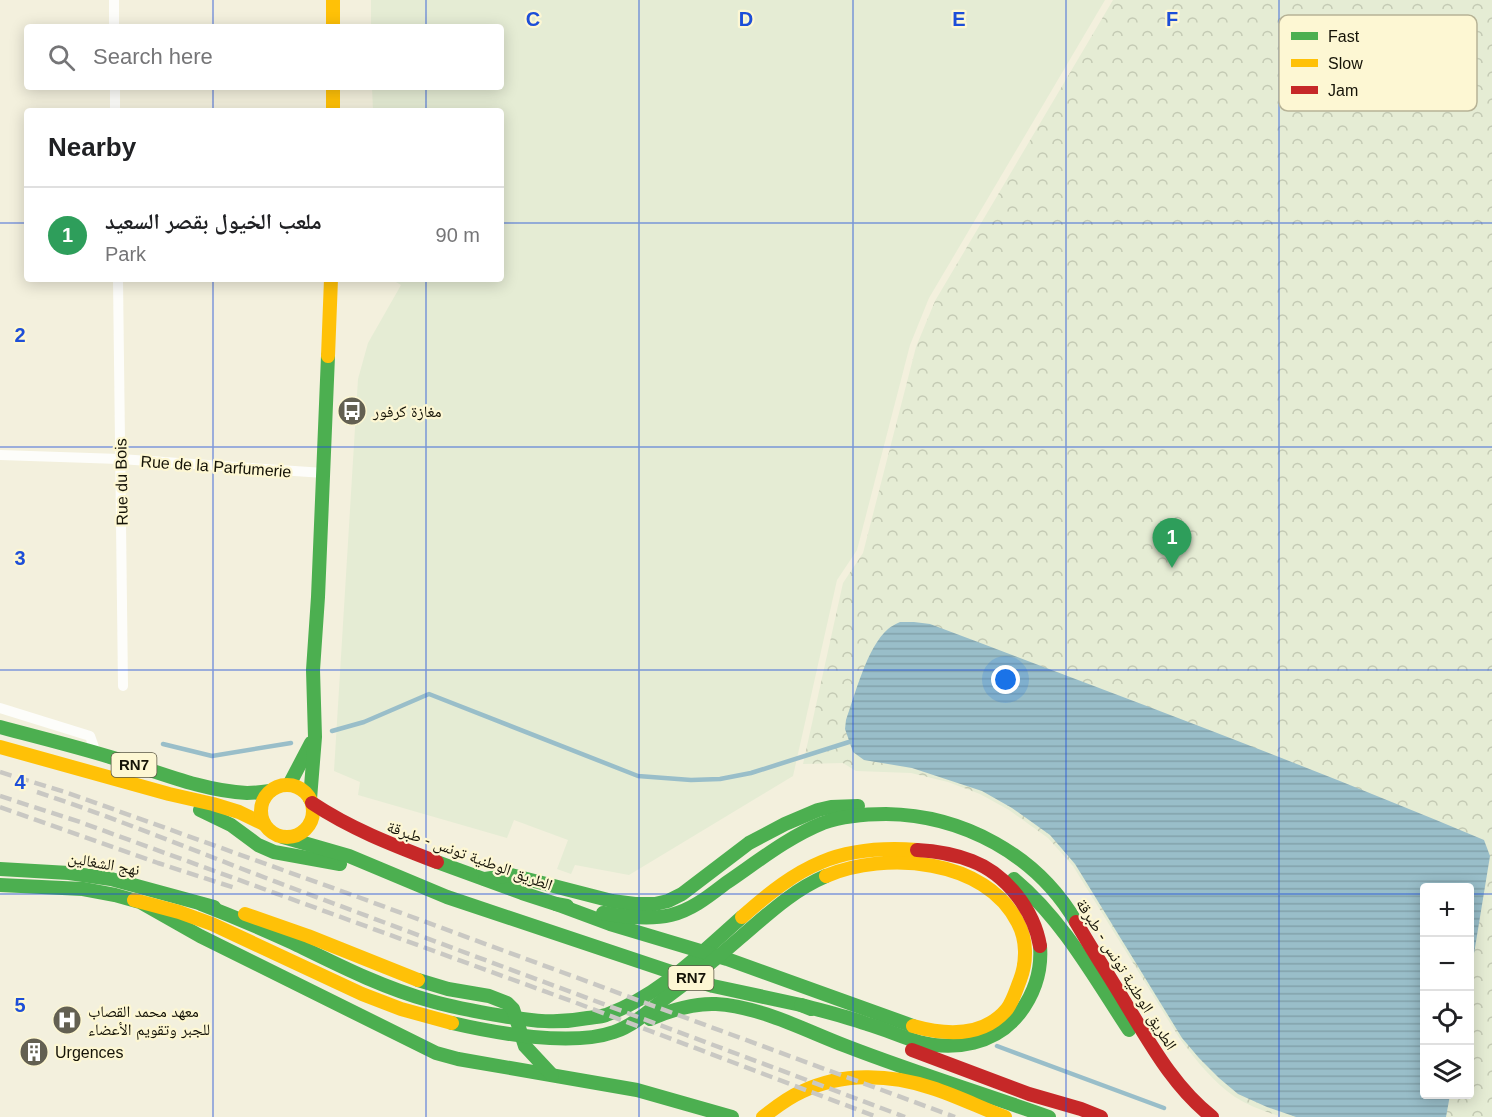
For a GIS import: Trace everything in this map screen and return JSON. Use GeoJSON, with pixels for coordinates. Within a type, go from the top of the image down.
{"type":"FeatureCollection","features":[{"type":"Feature","properties":{"kind":"main road"},"geometry":{"type":"LineString","coordinates":[[333,0],[333,24]]}},
{"type":"Feature","properties":{"kind":"main road"},"geometry":{"type":"LineString","coordinates":[[333,90],[333,108]]}},
{"type":"Feature","properties":{"kind":"main road"},"geometry":{"type":"LineString","coordinates":[[283,837],[292,837],[304,831],[313,817],[311,801],[315,737],[314,670],[331,282]]}},
{"type":"Feature","properties":{"kind":"main road","name":"RN7"},"geometry":{"type":"LineString","coordinates":[[0,727],[231,791],[249,793],[270,791],[278,786],[289,785]]}},
{"type":"Feature","properties":{"kind":"main road"},"geometry":{"type":"LineString","coordinates":[[311,801],[298,787],[289,785],[315,737]]}},
{"type":"Feature","properties":{"kind":"main road","name":"RN7"},"geometry":{"type":"LineString","coordinates":[[0,747],[239,812],[264,824],[274,834],[349,856],[447,897],[714,986],[801,1005],[980,1076],[1101,1117]]}},
{"type":"Feature","properties":{"kind":"main road"},"geometry":{"type":"LineString","coordinates":[[264,824],[261,817],[262,804],[270,791]]}},
{"type":"Feature","properties":{"kind":"main road","name":"RN7"},"geometry":{"type":"LineString","coordinates":[[169,794],[189,806],[212,814],[258,845],[274,852],[387,873]]}},
{"type":"Feature","properties":{"kind":"main road","name":"الطريق الوطنية تونس - طبرقة"},"geometry":{"type":"LineString","coordinates":[[311,801],[331,817],[361,833],[480,879],[556,904],[635,917],[662,916],[679,912],[698,903],[778,848],[834,819],[890,813],[912,814],[942,820],[1000,845],[1048,885],[1073,916],[1158,1055],[1184,1091],[1207,1114]]}},
{"type":"Feature","properties":{"kind":"main road"},"geometry":{"type":"LineString","coordinates":[[480,879],[511,875],[612,901],[655,904],[682,894],[749,843],[806,815],[839,806],[859,806],[890,813]]}},
{"type":"Feature","properties":{"kind":"main road"},"geometry":{"type":"LineString","coordinates":[[201,904],[400,991],[433,1002],[539,1022],[568,1022],[591,1019],[632,1005],[665,983],[791,877],[817,863],[850,853],[874,849],[937,850],[993,868],[1015,880],[1031,893],[1059,924],[1135,1041],[1167,1080],[1207,1114]]}},
{"type":"Feature","properties":{"kind":"main road"},"geometry":{"type":"LineString","coordinates":[[801,1005],[864,1022],[927,1044],[960,1046],[982,1041],[1004,1030],[1020,1014],[1038,979],[1041,954],[1038,934],[1032,917],[1022,901],[1010,888],[976,861]]}},
{"type":"Feature","properties":{"kind":"main road"},"geometry":{"type":"LineString","coordinates":[[556,904],[595,919],[725,959],[851,1005],[925,1029],[943,1032],[969,1032],[990,1022],[1006,1010],[1024,977],[1027,956],[1024,935],[1005,903],[977,880],[959,872],[930,864],[902,862],[855,867],[824,876],[795,893],[762,919],[670,996],[617,1031]]}},
{"type":"Feature","properties":{"kind":"main road","name":"نهج الشغالين"},"geometry":{"type":"LineString","coordinates":[[0,869],[65,873],[110,879],[201,904]]}},
{"type":"Feature","properties":{"kind":"main road"},"geometry":{"type":"LineString","coordinates":[[0,885],[99,892],[165,907],[217,926],[346,987],[388,1003],[458,1024],[528,1036],[566,1039],[588,1037],[617,1031],[684,1006],[700,1003],[740,1007],[1049,1117]]}},
{"type":"Feature","properties":{"kind":"main road"},"geometry":{"type":"LineString","coordinates":[[134,900],[190,932],[436,1053],[458,1059],[637,1090],[732,1117]]}},
{"type":"Feature","properties":{"kind":"main road"},"geometry":{"type":"LineString","coordinates":[[201,904],[270,922],[419,981],[447,989],[501,999],[513,1009],[525,1046],[552,1075]]}},
{"type":"Feature","properties":{"kind":"main road"},"geometry":{"type":"LineString","coordinates":[[507,1068],[525,1046]]}},
{"type":"Feature","properties":{"kind":"main road"},"geometry":{"type":"LineString","coordinates":[[763,1117],[776,1106],[812,1086],[831,1080],[859,1076],[916,1083],[1005,1117]]}},
{"type":"Feature","properties":{"kind":"main road"},"geometry":{"type":"LineString","coordinates":[[697,1106],[710,1117]]}},
{"type":"Feature","properties":{"kind":"street"},"geometry":{"type":"LineString","coordinates":[[114,0],[114,24]]}},
{"type":"Feature","properties":{"kind":"street"},"geometry":{"type":"LineString","coordinates":[[115,90],[115,108]]}},
{"type":"Feature","properties":{"kind":"street","name":"Rue du Bois"},"geometry":{"type":"LineString","coordinates":[[118,282],[123,686]]}},
{"type":"Feature","properties":{"kind":"street","name":"Rue de la Parfumerie"},"geometry":{"type":"LineString","coordinates":[[0,455],[120,459],[324,473]]}},
{"type":"Feature","properties":{"kind":"street"},"geometry":{"type":"LineString","coordinates":[[0,708],[90,736],[96,754]]}},
{"type":"Feature","properties":{"kind":"green space"},"geometry":{"type":"Polygon","coordinates":[[[371,0],[1105,0],[929,298],[910,345],[857,550],[837,580],[793,776],[629,875],[575,865],[571,874],[557,869],[568,840],[514,820],[507,838],[358,795],[360,782],[334,771],[358,379],[368,343],[401,285],[396,282],[504,282],[504,108],[373,108],[372,90],[504,90],[504,24],[371,24],[371,0]]]}},
{"type":"Feature","properties":{"kind":"green space"},"geometry":{"type":"Polygon","coordinates":[[[1113,0],[1492,0],[1492,1117],[1282,1117],[1246,1103],[1212,1078],[1180,1039],[1073,866],[1048,838],[1009,810],[980,794],[948,782],[911,773],[856,771],[843,763],[803,764],[843,583],[863,553],[916,347],[935,301],[1113,0]]]}},
{"type":"Feature","properties":{"kind":"water"},"geometry":{"type":"Polygon","coordinates":[[[900,622],[930,624],[1277,756],[1484,840],[1490,856],[1474,954],[1474,883],[1420,883],[1420,1099],[1449,1099],[1446,1117],[1296,1117],[1238,1094],[1219,1078],[1182,1038],[1075,864],[1050,835],[1012,808],[982,791],[912,768],[864,760],[853,752],[845,729],[846,720],[868,659],[889,628],[900,622]]]}},
{"type":"Feature","properties":{"kind":"waterway"},"geometry":{"type":"LineString","coordinates":[[332,731],[364,722],[429,694],[638,776],[691,780],[720,779],[751,773],[849,742]]}},
{"type":"Feature","properties":{"kind":"waterway"},"geometry":{"type":"LineString","coordinates":[[163,744],[212,756],[291,743]]}},
{"type":"Feature","properties":{"kind":"waterway"},"geometry":{"type":"LineString","coordinates":[[997,1046],[1164,1108]]}},
{"type":"Feature","properties":{"kind":"railway"},"geometry":{"type":"LineString","coordinates":[[0,772],[68,793],[358,897],[955,1117]]}},
{"type":"Feature","properties":{"kind":"railway"},"geometry":{"type":"LineString","coordinates":[[37,792],[905,1117]]}},
{"type":"Feature","properties":{"kind":"railway"},"geometry":{"type":"LineString","coordinates":[[0,796],[80,822],[574,1002],[877,1117]]}},
{"type":"Feature","properties":{"kind":"railway"},"geometry":{"type":"LineString","coordinates":[[0,807],[238,889]]}},
{"type":"Feature","properties":{"kind":"traffic: fast"},"geometry":{"type":"LineString","coordinates":[[310,799],[315,737],[313,670],[328,356]]}},
{"type":"Feature","properties":{"kind":"traffic: fast"},"geometry":{"type":"LineString","coordinates":[[0,727],[212,788],[247,793],[270,791]]}},
{"type":"Feature","properties":{"kind":"traffic: fast"},"geometry":{"type":"LineString","coordinates":[[289,785],[311,743]]}},
{"type":"Feature","properties":{"kind":"traffic: fast"},"geometry":{"type":"LineString","coordinates":[[485,879],[511,875],[612,901],[655,904],[682,894],[749,843],[785,824],[818,810],[858,806]]}},
{"type":"Feature","properties":{"kind":"traffic: fast"},"geometry":{"type":"LineString","coordinates":[[200,810],[231,825],[258,845],[274,852],[340,864]]}},
{"type":"Feature","properties":{"kind":"traffic: fast"},"geometry":{"type":"LineString","coordinates":[[603,913],[646,918],[679,913],[700,902],[797,835],[823,823],[846,817],[886,814],[915,816],[943,822],[995,843],[1041,877],[1060,898],[1076,922]]}},
{"type":"Feature","properties":{"kind":"traffic: fast"},"geometry":{"type":"LineString","coordinates":[[283,837],[349,856],[447,897],[713,986],[811,1009]]}},
{"type":"Feature","properties":{"kind":"traffic: fast"},"geometry":{"type":"LineString","coordinates":[[437,862],[522,893],[567,906]]}},
{"type":"Feature","properties":{"kind":"traffic: fast"},"geometry":{"type":"LineString","coordinates":[[0,869],[69,873],[111,879],[214,907]]}},
{"type":"Feature","properties":{"kind":"traffic: fast"},"geometry":{"type":"LineString","coordinates":[[452,1023],[533,1037],[577,1038],[614,1032],[640,1018],[781,903],[826,876]]}},
{"type":"Feature","properties":{"kind":"traffic: fast"},"geometry":{"type":"LineString","coordinates":[[1014,879],[1032,895],[1063,931],[1129,1030]]}},
{"type":"Feature","properties":{"kind":"traffic: fast"},"geometry":{"type":"LineString","coordinates":[[0,885],[83,889],[140,902],[200,936],[436,1053],[458,1059],[637,1090],[732,1117]]}},
{"type":"Feature","properties":{"kind":"traffic: fast"},"geometry":{"type":"LineString","coordinates":[[201,904],[413,996],[467,1010],[545,1021],[566,1021],[602,1016],[644,997],[678,973],[742,917]]}},
{"type":"Feature","properties":{"kind":"traffic: fast"},"geometry":{"type":"LineString","coordinates":[[556,904],[610,924],[727,959],[913,1026]]}},
{"type":"Feature","properties":{"kind":"traffic: fast"},"geometry":{"type":"LineString","coordinates":[[801,1005],[850,1018],[919,1042],[946,1046],[973,1043],[998,1032],[1009,1024],[1025,1006],[1038,973],[1040,946]]}},
{"type":"Feature","properties":{"kind":"traffic: fast"},"geometry":{"type":"LineString","coordinates":[[418,980],[448,989],[489,996],[507,1003],[513,1009],[525,1046],[552,1075]]}},
{"type":"Feature","properties":{"kind":"traffic: fast"},"geometry":{"type":"LineString","coordinates":[[650,1019],[674,1010],[699,1005],[716,1004],[750,1010],[782,1020],[896,1065],[1049,1117]]}},
{"type":"Feature","properties":{"kind":"traffic: slow"},"geometry":{"type":"LineString","coordinates":[[333,0],[333,24]]}},
{"type":"Feature","properties":{"kind":"traffic: slow"},"geometry":{"type":"LineString","coordinates":[[333,90],[333,108]]}},
{"type":"Feature","properties":{"kind":"traffic: slow"},"geometry":{"type":"LineString","coordinates":[[328,356],[331,282]]}},
{"type":"Feature","properties":{"kind":"traffic: slow"},"geometry":{"type":"LineString","coordinates":[[0,747],[213,804],[239,812],[264,824]]}},
{"type":"Feature","properties":{"kind":"traffic: slow"},"geometry":{"type":"LineString","coordinates":[[287,785],[301,789],[309,797],[313,811],[309,825],[301,833],[287,837],[273,833],[265,825],[261,811],[265,797],[273,789],[287,785]]}},
{"type":"Feature","properties":{"kind":"traffic: slow"},"geometry":{"type":"LineString","coordinates":[[742,917],[782,884],[821,862],[864,851],[917,850]]}},
{"type":"Feature","properties":{"kind":"traffic: slow"},"geometry":{"type":"LineString","coordinates":[[826,876],[850,868],[876,864],[904,863],[932,866],[959,873],[983,885],[1003,901],[1018,923],[1025,951],[1024,966],[1007,1009],[987,1025],[963,1032],[938,1031],[913,1026]]}},
{"type":"Feature","properties":{"kind":"traffic: slow"},"geometry":{"type":"LineString","coordinates":[[134,900],[212,924],[362,994],[401,1009],[452,1023]]}},
{"type":"Feature","properties":{"kind":"traffic: slow"},"geometry":{"type":"LineString","coordinates":[[245,914],[308,936],[418,980]]}},
{"type":"Feature","properties":{"kind":"traffic: slow"},"geometry":{"type":"LineString","coordinates":[[763,1117],[781,1103],[801,1092],[833,1081],[866,1077],[916,1083],[1005,1117]]}},
{"type":"Feature","properties":{"kind":"traffic: jam"},"geometry":{"type":"LineString","coordinates":[[312,803],[357,829],[437,862]]}},
{"type":"Feature","properties":{"kind":"traffic: jam"},"geometry":{"type":"LineString","coordinates":[[917,850],[945,853],[972,861],[996,875],[1007,884],[1025,907],[1032,919],[1040,946]]}},
{"type":"Feature","properties":{"kind":"traffic: jam"},"geometry":{"type":"LineString","coordinates":[[1076,922],[1164,1065],[1186,1092],[1212,1117]]}},
{"type":"Feature","properties":{"kind":"traffic: jam"},"geometry":{"type":"LineString","coordinates":[[912,1050],[1029,1094],[1101,1117]]}},
{"type":"Feature","properties":{"kind":"place","name":"مغازة كرفور"},"geometry":{"type":"Point","coordinates":[352,411]}},
{"type":"Feature","properties":{"kind":"place","name":"ملعب الخيول بقصر السعيد"},"geometry":{"type":"Point","coordinates":[1172,568]}},
{"type":"Feature","properties":{"kind":"place","name":"معهد محمد القصاب للجبر وتقويم الأعضاء"},"geometry":{"type":"Point","coordinates":[67,1020]}},
{"type":"Feature","properties":{"kind":"place","name":"Urgences"},"geometry":{"type":"Point","coordinates":[34,1052]}}]}
